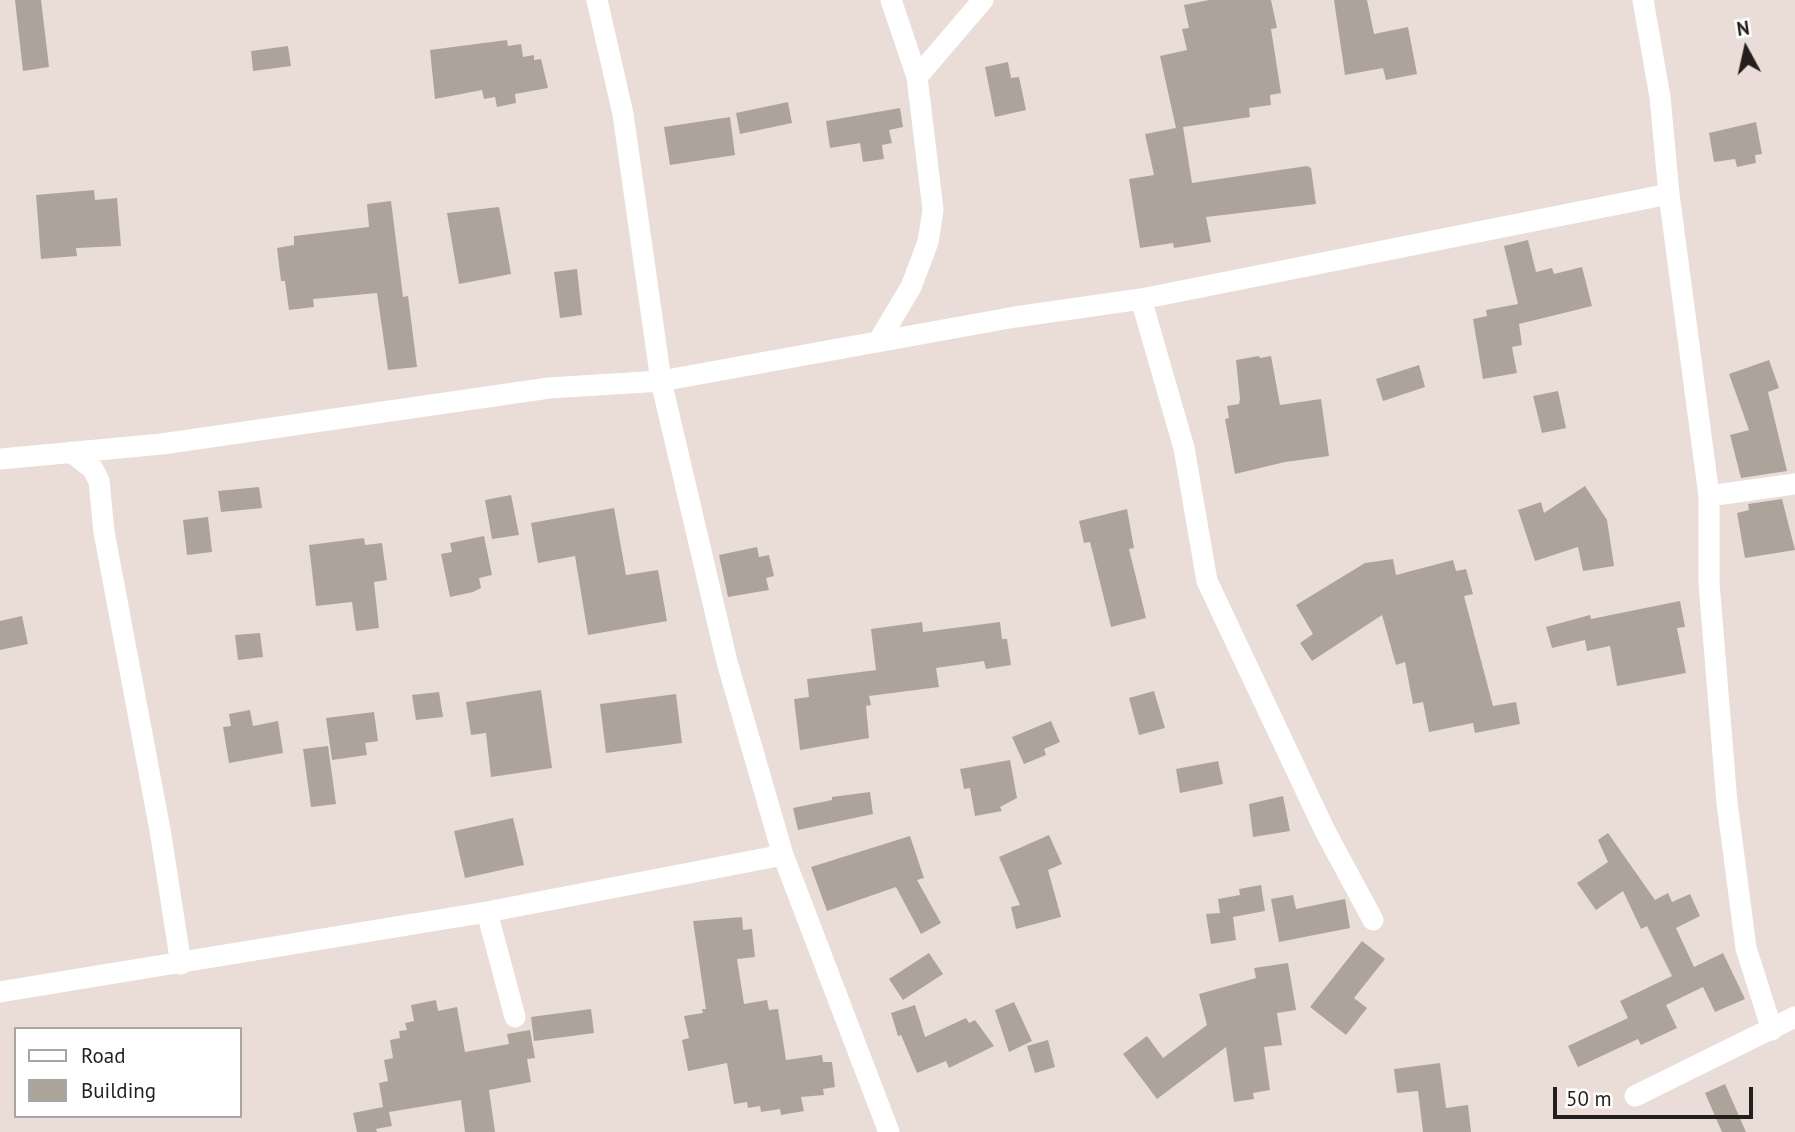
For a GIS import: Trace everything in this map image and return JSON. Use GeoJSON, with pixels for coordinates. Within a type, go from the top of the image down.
{"type":"FeatureCollection","features":[{"type":"Feature","properties":{"kind":"street"},"geometry":{"type":"LineString","coordinates":[[597,0],[623,114],[661,381],[727,662],[783,855],[889,1132]]}},
{"type":"Feature","properties":{"kind":"street"},"geometry":{"type":"LineString","coordinates":[[878,342],[911,287],[928,242],[933,210],[917,77],[891,0]]}},
{"type":"Feature","properties":{"kind":"street"},"geometry":{"type":"LineString","coordinates":[[917,77],[983,0]]}},
{"type":"Feature","properties":{"kind":"street"},"geometry":{"type":"LineString","coordinates":[[1643,0],[1660,97],[1669,194],[1709,496],[1709,583],[1727,803],[1746,948],[1772,1030]]}},
{"type":"Feature","properties":{"kind":"street"},"geometry":{"type":"LineString","coordinates":[[0,459],[187,440],[549,388],[661,381],[1140,299],[1669,194]]}},
{"type":"Feature","properties":{"kind":"street"},"geometry":{"type":"LineString","coordinates":[[1140,299],[1184,448],[1207,581],[1325,831],[1373,920]]}},
{"type":"Feature","properties":{"kind":"street"},"geometry":{"type":"LineString","coordinates":[[71,452],[93,468],[99,481],[104,532],[160,830],[181,964]]}},
{"type":"Feature","properties":{"kind":"street"},"geometry":{"type":"LineString","coordinates":[[1709,496],[1795,484]]}},
{"type":"Feature","properties":{"kind":"street"},"geometry":{"type":"LineString","coordinates":[[0,992],[488,912],[783,855]]}},
{"type":"Feature","properties":{"kind":"street"},"geometry":{"type":"LineString","coordinates":[[488,912],[515,1017]]}},
{"type":"Feature","properties":{"kind":"street"},"geometry":{"type":"LineString","coordinates":[[1635,1096],[1795,1017]]}},
{"type":"Feature","properties":{"kind":"building"},"geometry":{"type":"Polygon","coordinates":[[[15,0],[41,0],[49,67],[23,71],[15,0]]]}},
{"type":"Feature","properties":{"kind":"building"},"geometry":{"type":"Polygon","coordinates":[[[1209,0],[1271,0],[1277,28],[1271,29],[1281,93],[1270,95],[1271,105],[1249,108],[1250,117],[1183,127],[1192,183],[1307,166],[1311,168],[1316,204],[1206,217],[1211,242],[1174,248],[1173,243],[1140,248],[1129,179],[1154,175],[1145,134],[1176,128],[1160,56],[1187,50],[1182,29],[1189,28],[1184,5],[1209,0]]]}},
{"type":"Feature","properties":{"kind":"building"},"geometry":{"type":"Polygon","coordinates":[[[1334,0],[1367,0],[1374,34],[1408,27],[1417,74],[1386,80],[1383,68],[1345,75],[1334,0]]]}},
{"type":"Feature","properties":{"kind":"building"},"geometry":{"type":"Polygon","coordinates":[[[507,40],[508,46],[521,44],[523,57],[534,55],[534,60],[541,59],[548,88],[515,94],[516,103],[497,107],[495,97],[484,99],[482,90],[435,99],[430,50],[507,40]]]}},
{"type":"Feature","properties":{"kind":"building"},"geometry":{"type":"Polygon","coordinates":[[[288,46],[291,66],[253,71],[251,51],[288,46]]]}},
{"type":"Feature","properties":{"kind":"building"},"geometry":{"type":"Polygon","coordinates":[[[1008,62],[1011,78],[1019,77],[1026,110],[995,117],[985,67],[1008,62]]]}},
{"type":"Feature","properties":{"kind":"building"},"geometry":{"type":"Polygon","coordinates":[[[788,102],[792,123],[740,134],[736,113],[788,102]]]}},
{"type":"Feature","properties":{"kind":"building"},"geometry":{"type":"Polygon","coordinates":[[[900,108],[903,127],[889,130],[892,143],[882,145],[884,159],[863,162],[860,143],[830,148],[826,121],[900,108]]]}},
{"type":"Feature","properties":{"kind":"building"},"geometry":{"type":"Polygon","coordinates":[[[730,117],[735,155],[670,165],[664,127],[730,117]]]}},
{"type":"Feature","properties":{"kind":"building"},"geometry":{"type":"Polygon","coordinates":[[[1756,122],[1762,154],[1755,155],[1756,163],[1737,167],[1735,159],[1714,162],[1709,133],[1756,122]]]}},
{"type":"Feature","properties":{"kind":"building"},"geometry":{"type":"Polygon","coordinates":[[[94,190],[95,200],[117,198],[121,246],[76,248],[77,256],[41,259],[36,195],[94,190]]]}},
{"type":"Feature","properties":{"kind":"building"},"geometry":{"type":"Polygon","coordinates":[[[391,201],[403,297],[408,296],[417,367],[388,370],[377,293],[313,299],[314,307],[289,310],[285,281],[281,281],[277,248],[294,245],[294,236],[369,227],[367,204],[391,201]]]}},
{"type":"Feature","properties":{"kind":"building"},"geometry":{"type":"Polygon","coordinates":[[[499,207],[511,274],[459,284],[447,213],[499,207]]]}},
{"type":"Feature","properties":{"kind":"building"},"geometry":{"type":"Polygon","coordinates":[[[1528,240],[1536,272],[1552,268],[1554,274],[1582,267],[1592,306],[1519,324],[1522,345],[1512,347],[1517,373],[1483,379],[1473,319],[1487,316],[1486,310],[1518,304],[1504,246],[1528,240]]]}},
{"type":"Feature","properties":{"kind":"building"},"geometry":{"type":"Polygon","coordinates":[[[577,269],[582,315],[560,318],[554,272],[577,269]]]}},
{"type":"Feature","properties":{"kind":"building"},"geometry":{"type":"Polygon","coordinates":[[[1271,356],[1280,405],[1321,399],[1329,456],[1285,462],[1235,474],[1225,419],[1229,418],[1227,406],[1239,404],[1240,399],[1236,360],[1271,356]]]}},
{"type":"Feature","properties":{"kind":"building"},"geometry":{"type":"Polygon","coordinates":[[[1769,360],[1779,388],[1768,392],[1787,471],[1741,478],[1730,435],[1749,430],[1729,374],[1769,360]]]}},
{"type":"Feature","properties":{"kind":"building"},"geometry":{"type":"Polygon","coordinates":[[[1419,365],[1425,387],[1383,401],[1376,379],[1419,365]]]}},
{"type":"Feature","properties":{"kind":"building"},"geometry":{"type":"Polygon","coordinates":[[[1558,391],[1566,428],[1542,433],[1533,396],[1558,391]]]}},
{"type":"Feature","properties":{"kind":"building"},"geometry":{"type":"Polygon","coordinates":[[[1585,486],[1607,520],[1614,566],[1583,571],[1578,547],[1535,561],[1518,510],[1541,502],[1544,513],[1585,486]]]}},
{"type":"Feature","properties":{"kind":"building"},"geometry":{"type":"Polygon","coordinates":[[[259,487],[262,508],[221,512],[218,491],[259,487]]]}},
{"type":"Feature","properties":{"kind":"building"},"geometry":{"type":"Polygon","coordinates":[[[511,495],[519,535],[492,539],[485,500],[511,495]]]}},
{"type":"Feature","properties":{"kind":"building"},"geometry":{"type":"Polygon","coordinates":[[[1782,499],[1795,550],[1745,558],[1737,513],[1749,510],[1748,504],[1782,499]]]}},
{"type":"Feature","properties":{"kind":"building"},"geometry":{"type":"Polygon","coordinates":[[[614,508],[626,575],[658,570],[667,621],[588,635],[575,556],[538,563],[531,523],[614,508]]]}},
{"type":"Feature","properties":{"kind":"building"},"geometry":{"type":"Polygon","coordinates":[[[1127,509],[1134,548],[1129,549],[1146,618],[1111,627],[1090,542],[1084,543],[1079,521],[1127,509]]]}},
{"type":"Feature","properties":{"kind":"building"},"geometry":{"type":"Polygon","coordinates":[[[208,517],[212,552],[187,555],[183,520],[208,517]]]}},
{"type":"Feature","properties":{"kind":"building"},"geometry":{"type":"Polygon","coordinates":[[[484,536],[492,575],[479,578],[481,588],[450,597],[441,554],[452,552],[450,543],[484,536]]]}},
{"type":"Feature","properties":{"kind":"building"},"geometry":{"type":"Polygon","coordinates":[[[364,538],[365,545],[382,543],[387,580],[374,582],[379,628],[356,631],[352,602],[316,606],[309,545],[364,538]]]}},
{"type":"Feature","properties":{"kind":"building"},"geometry":{"type":"Polygon","coordinates":[[[757,547],[759,557],[769,555],[774,576],[766,578],[769,590],[728,597],[719,555],[757,547]]]}},
{"type":"Feature","properties":{"kind":"building"},"geometry":{"type":"Polygon","coordinates":[[[1393,559],[1396,575],[1453,560],[1456,571],[1466,569],[1473,594],[1464,596],[1493,706],[1516,702],[1520,724],[1475,733],[1473,723],[1429,732],[1423,702],[1413,704],[1405,662],[1396,665],[1382,615],[1312,661],[1300,643],[1313,634],[1296,605],[1365,563],[1393,559]]]}},
{"type":"Feature","properties":{"kind":"building"},"geometry":{"type":"Polygon","coordinates":[[[1680,601],[1685,627],[1677,628],[1686,673],[1617,686],[1610,646],[1587,651],[1585,640],[1552,648],[1546,627],[1590,615],[1591,619],[1680,601]]]}},
{"type":"Feature","properties":{"kind":"building"},"geometry":{"type":"Polygon","coordinates":[[[22,616],[28,644],[0,650],[0,621],[22,616]]]}},
{"type":"Feature","properties":{"kind":"building"},"geometry":{"type":"Polygon","coordinates":[[[922,622],[923,632],[1000,622],[1002,639],[1007,639],[1011,665],[986,669],[984,661],[936,668],[939,687],[869,696],[871,705],[866,706],[869,738],[800,750],[794,699],[809,697],[807,679],[876,670],[871,629],[922,622]]]}},
{"type":"Feature","properties":{"kind":"building"},"geometry":{"type":"Polygon","coordinates":[[[260,633],[263,657],[238,660],[235,635],[260,633]]]}},
{"type":"Feature","properties":{"kind":"building"},"geometry":{"type":"Polygon","coordinates":[[[541,690],[552,768],[491,777],[486,733],[471,735],[466,702],[541,690]]]}},
{"type":"Feature","properties":{"kind":"building"},"geometry":{"type":"Polygon","coordinates":[[[1154,691],[1165,728],[1139,735],[1129,698],[1154,691]]]}},
{"type":"Feature","properties":{"kind":"building"},"geometry":{"type":"Polygon","coordinates":[[[439,692],[443,717],[416,720],[412,695],[439,692]]]}},
{"type":"Feature","properties":{"kind":"building"},"geometry":{"type":"Polygon","coordinates":[[[676,694],[682,743],[606,753],[600,704],[676,694]]]}},
{"type":"Feature","properties":{"kind":"building"},"geometry":{"type":"Polygon","coordinates":[[[250,710],[253,726],[278,721],[283,753],[229,763],[223,727],[231,726],[229,714],[250,710]]]}},
{"type":"Feature","properties":{"kind":"building"},"geometry":{"type":"Polygon","coordinates":[[[374,712],[378,741],[365,743],[367,755],[332,760],[326,718],[374,712]]]}},
{"type":"Feature","properties":{"kind":"building"},"geometry":{"type":"Polygon","coordinates":[[[1051,721],[1060,742],[1044,749],[1046,755],[1024,764],[1012,737],[1051,721]]]}},
{"type":"Feature","properties":{"kind":"building"},"geometry":{"type":"Polygon","coordinates":[[[328,746],[336,804],[311,807],[303,749],[328,746]]]}},
{"type":"Feature","properties":{"kind":"building"},"geometry":{"type":"Polygon","coordinates":[[[1010,760],[1017,798],[1000,807],[1002,811],[975,816],[970,788],[964,789],[960,769],[1010,760]]]}},
{"type":"Feature","properties":{"kind":"building"},"geometry":{"type":"Polygon","coordinates":[[[1218,761],[1223,784],[1180,793],[1176,769],[1218,761]]]}},
{"type":"Feature","properties":{"kind":"building"},"geometry":{"type":"Polygon","coordinates":[[[870,792],[873,814],[798,830],[793,808],[832,800],[832,797],[870,792]]]}},
{"type":"Feature","properties":{"kind":"building"},"geometry":{"type":"Polygon","coordinates":[[[1283,796],[1290,831],[1253,837],[1249,804],[1283,796]]]}},
{"type":"Feature","properties":{"kind":"building"},"geometry":{"type":"Polygon","coordinates":[[[513,818],[524,865],[465,878],[454,831],[513,818]]]}},
{"type":"Feature","properties":{"kind":"building"},"geometry":{"type":"Polygon","coordinates":[[[1608,833],[1655,900],[1668,893],[1672,902],[1690,894],[1700,916],[1676,928],[1694,967],[1723,953],[1745,999],[1715,1012],[1703,987],[1666,1005],[1677,1028],[1641,1045],[1638,1039],[1578,1067],[1568,1046],[1628,1018],[1620,1001],[1672,976],[1647,926],[1641,929],[1623,891],[1596,910],[1577,883],[1608,862],[1598,840],[1608,833]]]}},
{"type":"Feature","properties":{"kind":"building"},"geometry":{"type":"Polygon","coordinates":[[[1049,835],[1062,864],[1048,870],[1061,917],[1016,929],[1011,907],[1020,905],[999,857],[1049,835]]]}},
{"type":"Feature","properties":{"kind":"building"},"geometry":{"type":"Polygon","coordinates":[[[910,836],[924,878],[917,880],[941,923],[921,934],[896,887],[827,911],[811,867],[910,836]]]}},
{"type":"Feature","properties":{"kind":"building"},"geometry":{"type":"Polygon","coordinates":[[[1261,885],[1265,911],[1233,917],[1236,940],[1211,944],[1206,914],[1220,913],[1218,899],[1240,895],[1239,889],[1261,885]]]}},
{"type":"Feature","properties":{"kind":"building"},"geometry":{"type":"Polygon","coordinates":[[[1293,895],[1296,909],[1345,899],[1350,928],[1279,942],[1271,899],[1293,895]]]}},
{"type":"Feature","properties":{"kind":"building"},"geometry":{"type":"Polygon","coordinates":[[[742,917],[743,930],[752,929],[755,957],[737,959],[744,1004],[767,1000],[769,1010],[778,1009],[786,1060],[822,1055],[823,1062],[832,1062],[835,1087],[823,1089],[824,1095],[801,1097],[804,1111],[781,1115],[780,1109],[761,1112],[760,1106],[748,1108],[747,1102],[734,1104],[727,1063],[688,1071],[682,1040],[689,1038],[684,1016],[703,1013],[702,1009],[706,1009],[693,921],[742,917]]]}},
{"type":"Feature","properties":{"kind":"building"},"geometry":{"type":"Polygon","coordinates":[[[1362,941],[1385,959],[1354,998],[1367,1008],[1346,1035],[1310,1007],[1362,941]]]}},
{"type":"Feature","properties":{"kind":"building"},"geometry":{"type":"Polygon","coordinates":[[[929,953],[943,974],[903,1000],[889,979],[929,953]]]}},
{"type":"Feature","properties":{"kind":"building"},"geometry":{"type":"Polygon","coordinates":[[[1288,963],[1296,1010],[1277,1013],[1282,1045],[1264,1047],[1270,1090],[1253,1093],[1254,1099],[1234,1102],[1226,1047],[1157,1099],[1123,1054],[1147,1036],[1163,1058],[1207,1025],[1199,994],[1256,978],[1254,968],[1288,963]]]}},
{"type":"Feature","properties":{"kind":"building"},"geometry":{"type":"Polygon","coordinates":[[[436,1000],[438,1011],[457,1007],[465,1052],[509,1044],[507,1034],[530,1030],[535,1058],[527,1059],[531,1082],[489,1090],[495,1132],[465,1132],[461,1100],[389,1112],[392,1126],[376,1129],[377,1132],[357,1132],[353,1113],[383,1107],[379,1083],[388,1081],[384,1060],[393,1058],[390,1040],[400,1038],[399,1031],[407,1030],[405,1023],[414,1021],[411,1005],[436,1000]]]}},
{"type":"Feature","properties":{"kind":"building"},"geometry":{"type":"Polygon","coordinates":[[[1014,1002],[1032,1041],[1009,1052],[995,1010],[1014,1002]]]}},
{"type":"Feature","properties":{"kind":"building"},"geometry":{"type":"Polygon","coordinates":[[[915,1005],[925,1037],[966,1018],[969,1023],[975,1020],[994,1046],[949,1068],[946,1061],[917,1073],[901,1035],[898,1036],[891,1013],[915,1005]]]}},
{"type":"Feature","properties":{"kind":"building"},"geometry":{"type":"Polygon","coordinates":[[[591,1009],[594,1033],[534,1041],[531,1017],[591,1009]]]}},
{"type":"Feature","properties":{"kind":"building"},"geometry":{"type":"Polygon","coordinates":[[[1048,1040],[1055,1067],[1035,1073],[1027,1046],[1048,1040]]]}},
{"type":"Feature","properties":{"kind":"building"},"geometry":{"type":"Polygon","coordinates":[[[1440,1063],[1446,1108],[1468,1105],[1471,1132],[1423,1132],[1418,1091],[1397,1093],[1394,1069],[1440,1063]]]}},
{"type":"Feature","properties":{"kind":"building"},"geometry":{"type":"Polygon","coordinates":[[[1725,1084],[1746,1132],[1722,1132],[1705,1093],[1725,1084]]]}}]}
